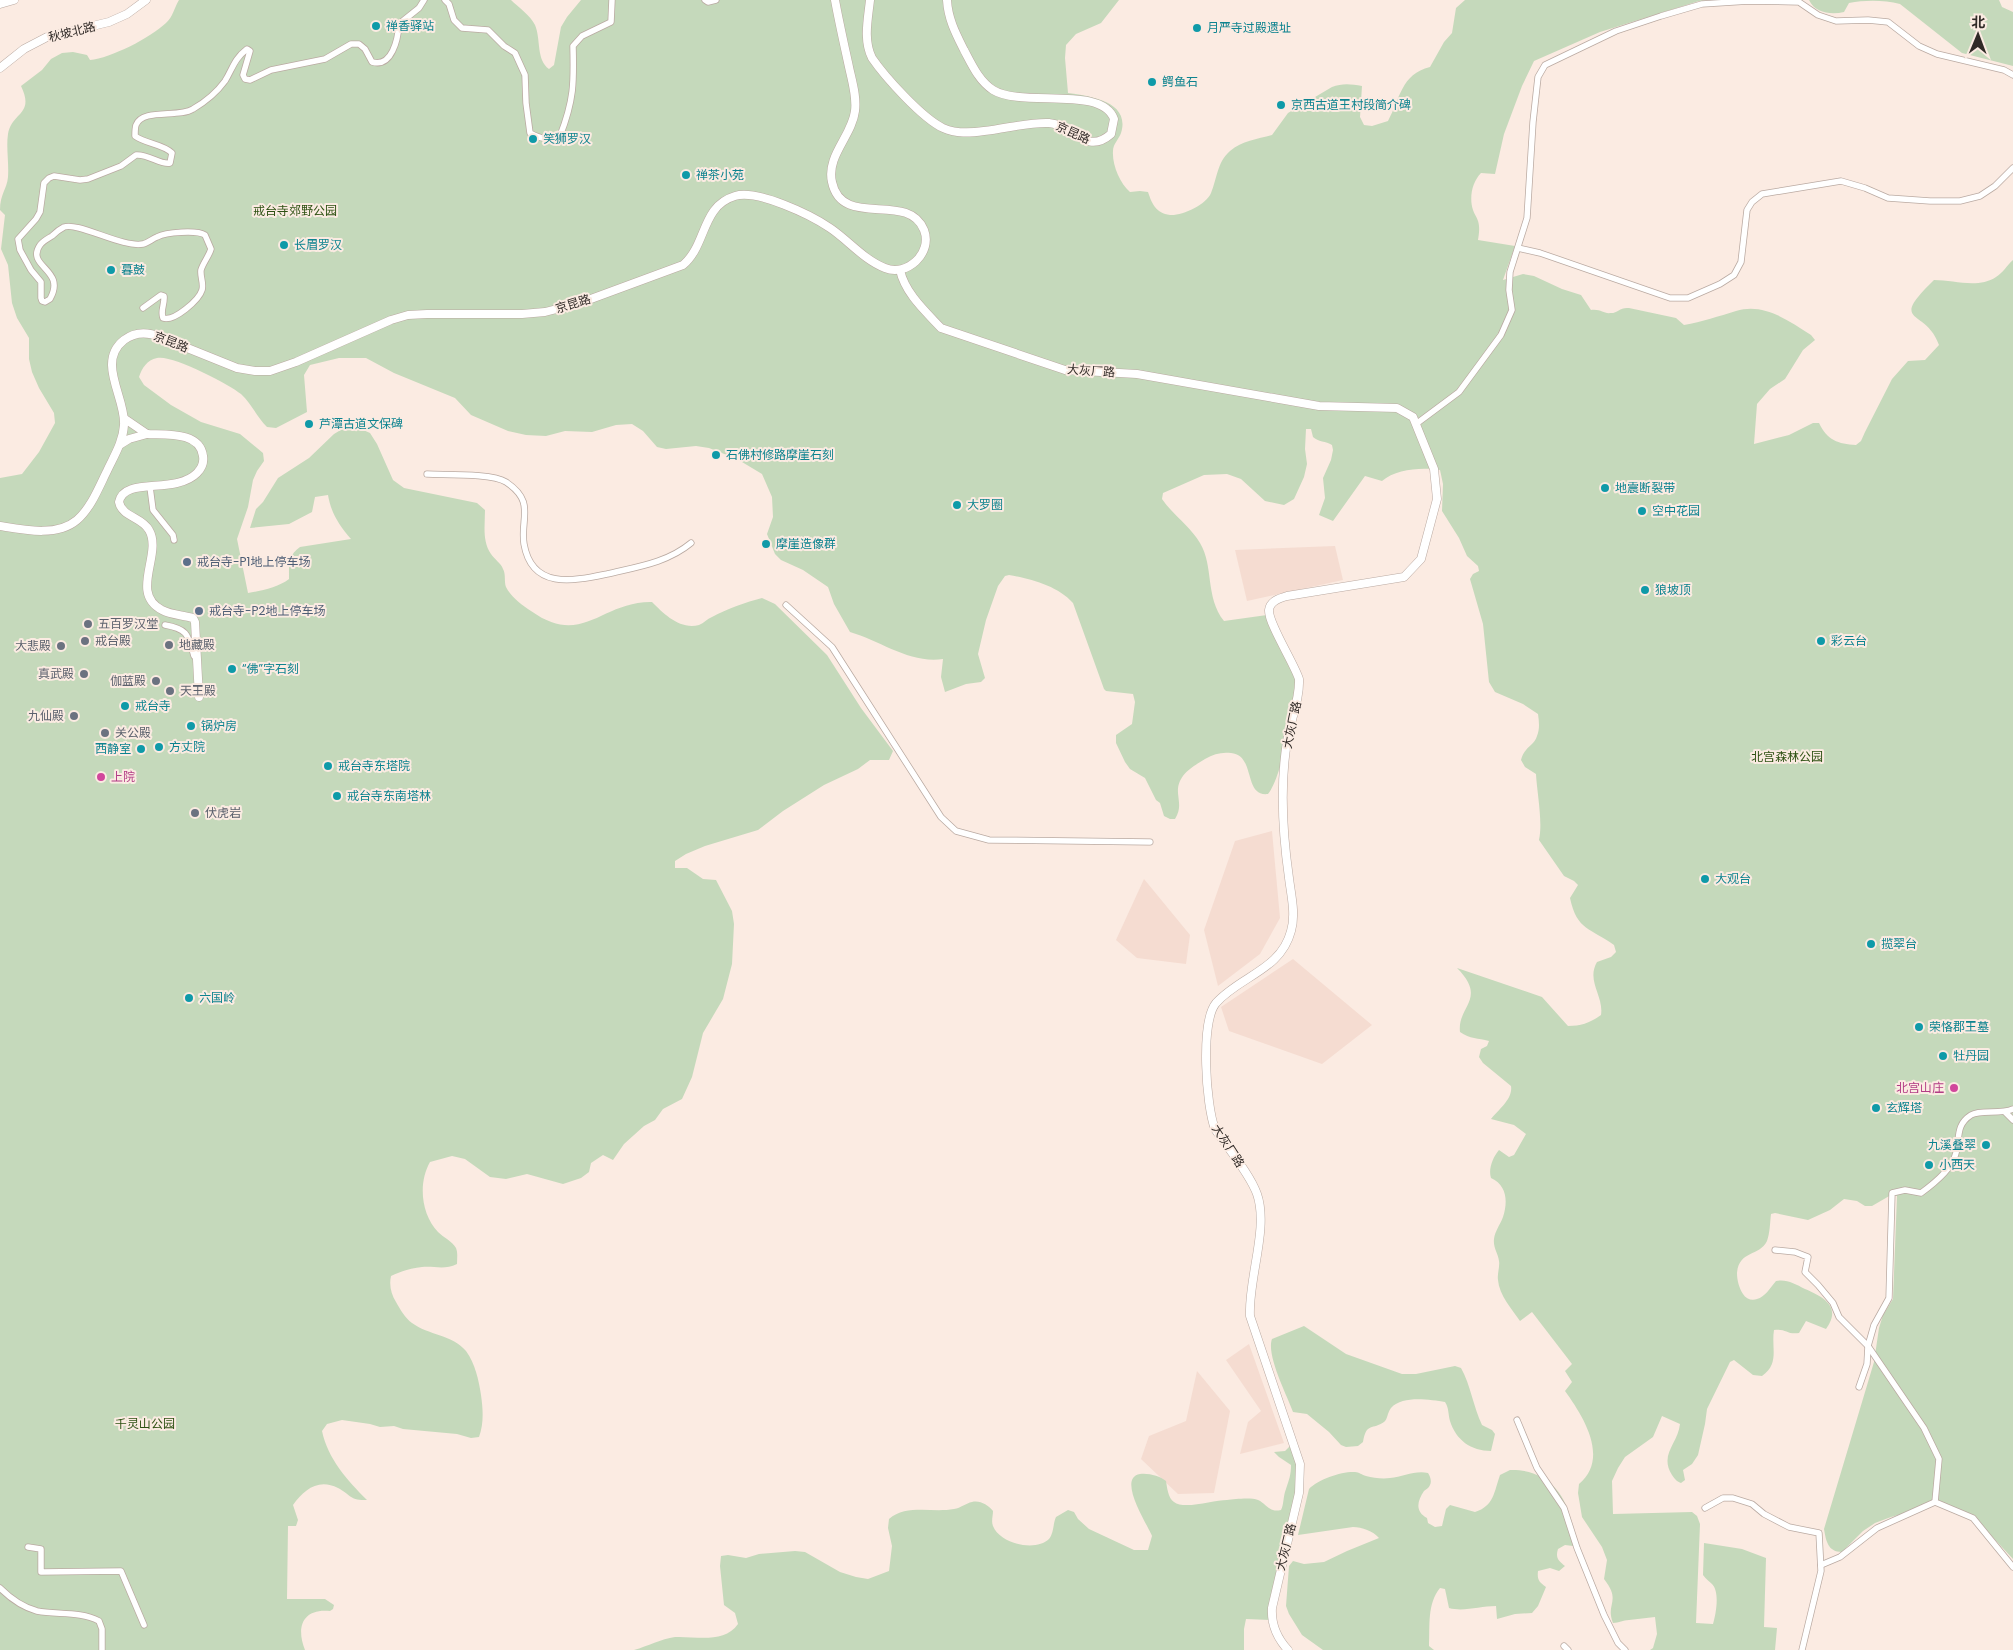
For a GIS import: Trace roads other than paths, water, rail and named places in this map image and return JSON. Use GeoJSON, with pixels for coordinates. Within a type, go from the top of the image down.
{"type":"FeatureCollection","features":[{"type":"Feature","properties":{"kind":"street"},"geometry":{"type":"LineString","coordinates":[[0,4],[14,0]]}},
{"type":"Feature","properties":{"kind":"street","name":"秋坡北路"},"geometry":{"type":"LineString","coordinates":[[0,68],[24,49],[47,38],[109,22],[127,14],[146,0]]}},
{"type":"Feature","properties":{"kind":"street"},"geometry":{"type":"LineString","coordinates":[[144,308],[161,295],[164,296],[162,315],[167,320],[178,315],[199,294],[203,285],[202,267],[211,249],[206,235],[188,232],[160,236],[144,244],[136,244],[99,236],[79,228],[64,227],[44,241],[37,250],[39,263],[52,274],[55,284],[50,299],[45,302],[40,298],[41,282],[31,270],[20,250],[18,238],[40,212],[44,183],[54,176],[80,180],[88,179],[121,166],[136,154],[150,156],[164,163],[170,163],[172,153],[168,149],[144,142],[135,136],[136,125],[141,118],[152,114],[178,114],[192,110],[217,91],[237,57],[247,49],[250,51],[243,75],[245,79],[250,80],[271,70],[325,59],[351,44],[359,44],[372,62],[377,63],[386,60],[398,42],[399,24],[419,8],[424,0]]}},
{"type":"Feature","properties":{"kind":"street"},"geometry":{"type":"LineString","coordinates":[[445,0],[449,4],[454,20],[462,28],[488,30],[504,46],[515,53],[525,75],[530,133],[541,139],[560,136],[570,112],[574,86],[574,46],[582,36],[610,22],[612,0]]}},
{"type":"Feature","properties":{"kind":"street"},"geometry":{"type":"LineString","coordinates":[[705,0],[708,2],[716,0]]}},
{"type":"Feature","properties":{"kind":"street"},"geometry":{"type":"LineString","coordinates":[[835,0],[855,104],[851,126],[832,166],[831,181],[838,196],[845,203],[864,209],[900,211],[915,217],[919,222],[925,234],[925,248],[913,264],[900,270]]}},
{"type":"Feature","properties":{"kind":"street","name":"京昆路"},"geometry":{"type":"LineString","coordinates":[[870,0],[867,37],[872,58],[924,115],[942,128],[954,132],[968,133],[1049,123],[1063,127],[1087,142],[1095,143],[1111,134],[1114,120],[1108,109],[1101,105],[1080,101],[1011,96],[994,91],[986,85],[974,69],[952,27],[947,0]]}},
{"type":"Feature","properties":{"kind":"street"},"geometry":{"type":"LineString","coordinates":[[1416,424],[1459,392],[1500,335],[1512,310],[1509,290],[1510,272],[1527,218],[1532,130],[1538,77],[1545,65],[1616,31],[1702,4],[1749,1],[1799,2],[1818,15],[1836,21],[1888,22],[1919,46],[1937,54],[2004,70],[2013,76]]}},
{"type":"Feature","properties":{"kind":"street"},"geometry":{"type":"LineString","coordinates":[[1518,248],[1540,253],[1670,298],[1688,298],[1720,284],[1734,275],[1741,262],[1747,210],[1752,202],[1762,194],[1841,181],[1865,188],[1888,198],[1960,201],[1980,196],[1995,186],[2013,168]]}},
{"type":"Feature","properties":{"kind":"street","name":"京昆路"},"geometry":{"type":"LineString","coordinates":[[0,526],[26,530],[47,530],[63,527],[76,520],[91,501],[121,444],[125,419],[112,365],[116,350],[131,336],[153,334],[231,366],[246,370],[263,371],[296,362],[391,320],[408,315],[522,314],[556,310],[683,265],[695,251],[713,211],[722,202],[737,195],[749,194],[764,197],[818,221],[831,228],[884,268],[900,270]]}},
{"type":"Feature","properties":{"kind":"street","name":"大灰厂路"},"geometry":{"type":"LineString","coordinates":[[900,270],[902,280],[907,289],[941,328],[1065,370],[1137,374],[1319,406],[1396,408],[1413,417],[1434,469],[1437,499],[1421,559],[1404,577],[1278,598],[1272,603],[1269,610],[1270,618],[1299,679],[1300,688],[1287,741],[1285,762],[1284,842],[1293,915],[1292,929],[1288,941],[1272,963],[1223,996],[1210,1012],[1208,1020],[1207,1069],[1211,1120],[1215,1129],[1251,1182],[1259,1200],[1259,1236],[1250,1316],[1300,1464],[1299,1492],[1272,1608],[1274,1627],[1288,1650]]}},
{"type":"Feature","properties":{"kind":"street"},"geometry":{"type":"LineString","coordinates":[[125,419],[147,434]]}},
{"type":"Feature","properties":{"kind":"street"},"geometry":{"type":"LineString","coordinates":[[121,444],[129,439],[147,434],[187,437],[199,446],[203,464],[197,473],[185,481],[172,486],[128,489],[122,494],[120,505],[124,511],[143,523],[150,532],[152,550],[147,581],[148,590],[153,602],[162,610],[192,618],[195,622],[199,697]]}},
{"type":"Feature","properties":{"kind":"street"},"geometry":{"type":"LineString","coordinates":[[427,474],[494,478],[505,482],[518,493],[524,504],[524,543],[530,559],[537,570],[550,578],[577,580],[655,563],[682,550],[691,543]]}},
{"type":"Feature","properties":{"kind":"street"},"geometry":{"type":"LineString","coordinates":[[150,487],[153,510],[173,535],[174,540]]}},
{"type":"Feature","properties":{"kind":"street"},"geometry":{"type":"LineString","coordinates":[[786,605],[832,647],[941,817],[956,831],[989,840],[1150,842]]}},
{"type":"Feature","properties":{"kind":"street"},"geometry":{"type":"LineString","coordinates":[[165,625],[179,628],[186,632],[196,659]]}},
{"type":"Feature","properties":{"kind":"street"},"geometry":{"type":"LineString","coordinates":[[1859,1387],[1867,1364],[1868,1346],[1874,1325],[1889,1298],[1892,1193],[1905,1190],[1921,1193],[1937,1181],[1955,1158],[1960,1125],[1973,1114],[2005,1112],[2013,1109]]}},
{"type":"Feature","properties":{"kind":"street"},"geometry":{"type":"LineString","coordinates":[[2005,1112],[2013,1120]]}},
{"type":"Feature","properties":{"kind":"street"},"geometry":{"type":"LineString","coordinates":[[1775,1250],[1795,1252],[1808,1257],[1805,1272],[1828,1297],[1839,1317],[1868,1346],[1924,1428],[1939,1459],[1935,1502]]}},
{"type":"Feature","properties":{"kind":"street"},"geometry":{"type":"LineString","coordinates":[[1517,1420],[1537,1468],[1564,1508],[1577,1548],[1604,1615],[1618,1643],[1625,1650]]}},
{"type":"Feature","properties":{"kind":"street"},"geometry":{"type":"LineString","coordinates":[[1705,1508],[1723,1498],[1733,1498],[1752,1504],[1764,1514],[1789,1527],[1819,1533],[1821,1565],[1802,1650]]}},
{"type":"Feature","properties":{"kind":"street"},"geometry":{"type":"LineString","coordinates":[[1821,1565],[1840,1557],[1877,1528],[1935,1502],[1973,1518],[2013,1567]]}},
{"type":"Feature","properties":{"kind":"street"},"geometry":{"type":"LineString","coordinates":[[28,1547],[41,1549],[41,1572],[121,1570],[144,1624]]}},
{"type":"Feature","properties":{"kind":"street"},"geometry":{"type":"LineString","coordinates":[[0,1588],[13,1600],[35,1610],[90,1616],[98,1621],[102,1628],[102,1650]]}},
{"type":"Feature","properties":{"kind":"place","name":"禅香驿站"},"geometry":{"type":"Point","coordinates":[376,26]}},
{"type":"Feature","properties":{"kind":"place","name":"月严寺过殿遗址"},"geometry":{"type":"Point","coordinates":[1197,28]}},
{"type":"Feature","properties":{"kind":"place","name":"鳄鱼石"},"geometry":{"type":"Point","coordinates":[1152,82]}},
{"type":"Feature","properties":{"kind":"place","name":"京西古道王村段简介碑"},"geometry":{"type":"Point","coordinates":[1281,105]}},
{"type":"Feature","properties":{"kind":"place","name":"笑狮罗汉"},"geometry":{"type":"Point","coordinates":[533,139]}},
{"type":"Feature","properties":{"kind":"place","name":"禅茶小苑"},"geometry":{"type":"Point","coordinates":[686,175]}},
{"type":"Feature","properties":{"kind":"place","name":"长眉罗汉"},"geometry":{"type":"Point","coordinates":[284,245]}},
{"type":"Feature","properties":{"kind":"place","name":"暮鼓"},"geometry":{"type":"Point","coordinates":[111,270]}},
{"type":"Feature","properties":{"kind":"place","name":"芦潭古道文保碑"},"geometry":{"type":"Point","coordinates":[309,424]}},
{"type":"Feature","properties":{"kind":"place","name":"石佛村修路摩崖石刻"},"geometry":{"type":"Point","coordinates":[716,455]}},
{"type":"Feature","properties":{"kind":"place","name":"地震断裂带"},"geometry":{"type":"Point","coordinates":[1605,488]}},
{"type":"Feature","properties":{"kind":"place","name":"大罗圈"},"geometry":{"type":"Point","coordinates":[957,505]}},
{"type":"Feature","properties":{"kind":"place","name":"空中花园"},"geometry":{"type":"Point","coordinates":[1642,511]}},
{"type":"Feature","properties":{"kind":"place","name":"摩崖造像群"},"geometry":{"type":"Point","coordinates":[766,544]}},
{"type":"Feature","properties":{"kind":"place","name":"戒台寺-P1地上停车场"},"geometry":{"type":"Point","coordinates":[187,562]}},
{"type":"Feature","properties":{"kind":"place","name":"狼坡顶"},"geometry":{"type":"Point","coordinates":[1645,590]}},
{"type":"Feature","properties":{"kind":"place","name":"戒台寺-P2地上停车场"},"geometry":{"type":"Point","coordinates":[199,611]}},
{"type":"Feature","properties":{"kind":"place","name":"五百罗汉堂"},"geometry":{"type":"Point","coordinates":[88,624]}},
{"type":"Feature","properties":{"kind":"place","name":"戒台殿"},"geometry":{"type":"Point","coordinates":[85,641]}},
{"type":"Feature","properties":{"kind":"place","name":"彩云台"},"geometry":{"type":"Point","coordinates":[1821,641]}},
{"type":"Feature","properties":{"kind":"place","name":"地藏殿"},"geometry":{"type":"Point","coordinates":[169,645]}},
{"type":"Feature","properties":{"kind":"place","name":"大悲殿"},"geometry":{"type":"Point","coordinates":[61,646]}},
{"type":"Feature","properties":{"kind":"place","name":"“佛”字石刻"},"geometry":{"type":"Point","coordinates":[232,669]}},
{"type":"Feature","properties":{"kind":"place","name":"真武殿"},"geometry":{"type":"Point","coordinates":[84,674]}},
{"type":"Feature","properties":{"kind":"place","name":"伽蓝殿"},"geometry":{"type":"Point","coordinates":[156,681]}},
{"type":"Feature","properties":{"kind":"place","name":"天王殿"},"geometry":{"type":"Point","coordinates":[170,691]}},
{"type":"Feature","properties":{"kind":"place","name":"戒台寺"},"geometry":{"type":"Point","coordinates":[125,706]}},
{"type":"Feature","properties":{"kind":"place","name":"九仙殿"},"geometry":{"type":"Point","coordinates":[74,716]}},
{"type":"Feature","properties":{"kind":"place","name":"锅炉房"},"geometry":{"type":"Point","coordinates":[191,726]}},
{"type":"Feature","properties":{"kind":"place","name":"关公殿"},"geometry":{"type":"Point","coordinates":[105,733]}},
{"type":"Feature","properties":{"kind":"place","name":"方丈院"},"geometry":{"type":"Point","coordinates":[159,747]}},
{"type":"Feature","properties":{"kind":"place","name":"西静室"},"geometry":{"type":"Point","coordinates":[141,749]}},
{"type":"Feature","properties":{"kind":"place","name":"戒台寺东塔院"},"geometry":{"type":"Point","coordinates":[328,766]}},
{"type":"Feature","properties":{"kind":"place","name":"上院"},"geometry":{"type":"Point","coordinates":[101,777]}},
{"type":"Feature","properties":{"kind":"place","name":"戒台寺东南塔林"},"geometry":{"type":"Point","coordinates":[337,796]}},
{"type":"Feature","properties":{"kind":"place","name":"伏虎岩"},"geometry":{"type":"Point","coordinates":[195,813]}},
{"type":"Feature","properties":{"kind":"place","name":"大观台"},"geometry":{"type":"Point","coordinates":[1705,879]}},
{"type":"Feature","properties":{"kind":"place","name":"揽翠台"},"geometry":{"type":"Point","coordinates":[1871,944]}},
{"type":"Feature","properties":{"kind":"place","name":"六国岭"},"geometry":{"type":"Point","coordinates":[189,998]}},
{"type":"Feature","properties":{"kind":"place","name":"荣恪郡王墓"},"geometry":{"type":"Point","coordinates":[1919,1027]}},
{"type":"Feature","properties":{"kind":"place","name":"牡丹园"},"geometry":{"type":"Point","coordinates":[1943,1056]}},
{"type":"Feature","properties":{"kind":"place","name":"北宫山庄"},"geometry":{"type":"Point","coordinates":[1954,1088]}},
{"type":"Feature","properties":{"kind":"place","name":"玄辉塔"},"geometry":{"type":"Point","coordinates":[1876,1108]}},
{"type":"Feature","properties":{"kind":"place","name":"九溪叠翠"},"geometry":{"type":"Point","coordinates":[1986,1145]}},
{"type":"Feature","properties":{"kind":"place","name":"小西天"},"geometry":{"type":"Point","coordinates":[1929,1165]}},
{"type":"Feature","properties":{"kind":"park label","name":"戒台寺郊野公园"},"geometry":{"type":"Point","coordinates":[295,211]}},
{"type":"Feature","properties":{"kind":"park label","name":"北宫森林公园"},"geometry":{"type":"Point","coordinates":[1787,757]}},
{"type":"Feature","properties":{"kind":"park label","name":"千灵山公园"},"geometry":{"type":"Point","coordinates":[145,1424]}}]}
